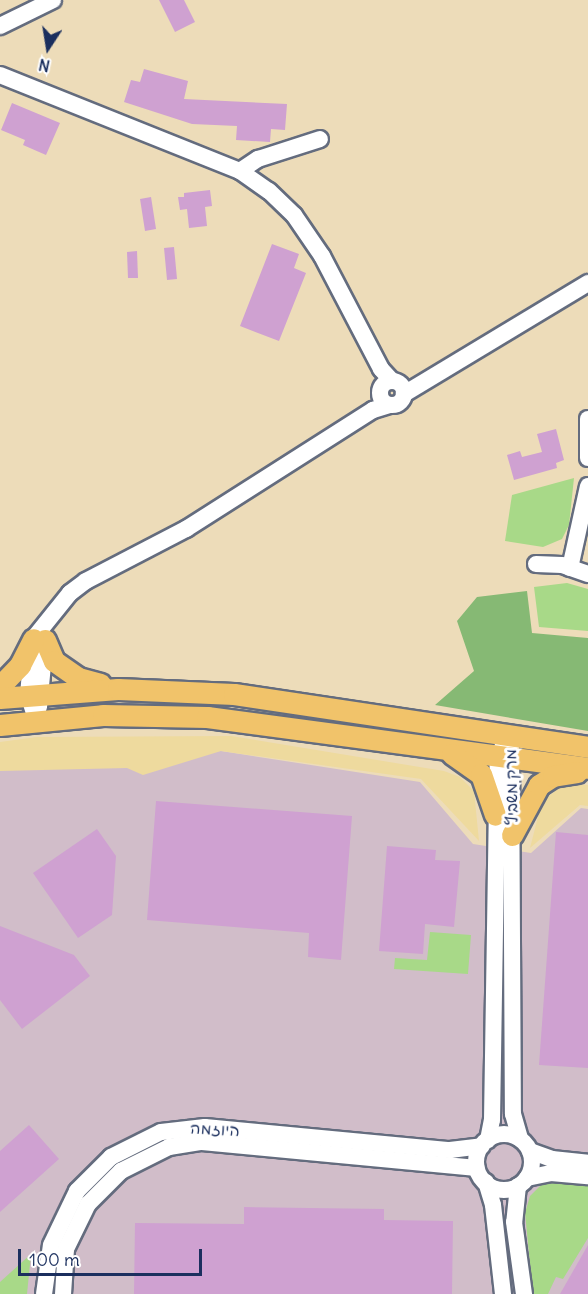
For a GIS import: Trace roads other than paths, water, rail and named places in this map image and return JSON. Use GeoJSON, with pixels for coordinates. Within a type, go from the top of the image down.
{"type":"FeatureCollection","features":[{"type":"Feature","properties":{"kind":"main road"},"geometry":{"type":"LineString","coordinates":[[0,686],[39,640],[54,661],[78,678],[118,689]]}},
{"type":"Feature","properties":{"kind":"main road"},"geometry":{"type":"LineString","coordinates":[[0,698],[118,689],[264,697],[588,747]]}},
{"type":"Feature","properties":{"kind":"main road"},"geometry":{"type":"LineString","coordinates":[[0,724],[36,719],[207,717],[588,770]]}},
{"type":"Feature","properties":{"kind":"main road"},"geometry":{"type":"LineString","coordinates":[[438,749],[475,767],[485,782],[495,815]]}},
{"type":"Feature","properties":{"kind":"main road"},"geometry":{"type":"LineString","coordinates":[[512,835],[539,785],[553,776],[588,770]]}},
{"type":"Feature","properties":{"kind":"street"},"geometry":{"type":"LineString","coordinates":[[0,26],[53,0]]}},
{"type":"Feature","properties":{"kind":"street"},"geometry":{"type":"LineString","coordinates":[[0,75],[240,171],[294,215],[322,256],[391,390]]}},
{"type":"Feature","properties":{"kind":"street"},"geometry":{"type":"LineString","coordinates":[[240,171],[258,159],[320,139]]}},
{"type":"Feature","properties":{"kind":"street"},"geometry":{"type":"LineString","coordinates":[[36,719],[35,694],[39,640],[59,606],[86,581],[186,529],[391,390],[588,283]]}},
{"type":"Feature","properties":{"kind":"street"},"geometry":{"type":"LineString","coordinates":[[588,419],[588,458]]}},
{"type":"Feature","properties":{"kind":"street"},"geometry":{"type":"LineString","coordinates":[[570,568],[588,486]]}},
{"type":"Feature","properties":{"kind":"street"},"geometry":{"type":"LineString","coordinates":[[536,564],[570,568],[588,574]]}},
{"type":"Feature","properties":{"kind":"street","name":"מרק משביץ"},"geometry":{"type":"LineString","coordinates":[[503,1294],[493,1205],[481,1175],[485,1143],[492,1120],[495,815],[509,734]]}},
{"type":"Feature","properties":{"kind":"street","name":"מרק משביץ"},"geometry":{"type":"LineString","coordinates":[[505,757],[512,835],[513,1114],[532,1162],[522,1182],[514,1222],[524,1294]]}},
{"type":"Feature","properties":{"kind":"street","name":"היוזמה"},"geometry":{"type":"LineString","coordinates":[[44,1294],[51,1245],[77,1191],[111,1157],[161,1132],[205,1127],[450,1150],[485,1143]]}},
{"type":"Feature","properties":{"kind":"street"},"geometry":{"type":"LineString","coordinates":[[485,1143],[499,1134],[552,1159],[588,1163]]}},
{"type":"Feature","properties":{"kind":"street","name":"היוזמה"},"geometry":{"type":"LineString","coordinates":[[63,1294],[66,1249],[88,1204],[121,1171],[169,1147],[202,1142],[481,1175]]}},
{"type":"Feature","properties":{"kind":"street"},"geometry":{"type":"LineString","coordinates":[[481,1175],[504,1190],[551,1173],[588,1176]]}}]}
